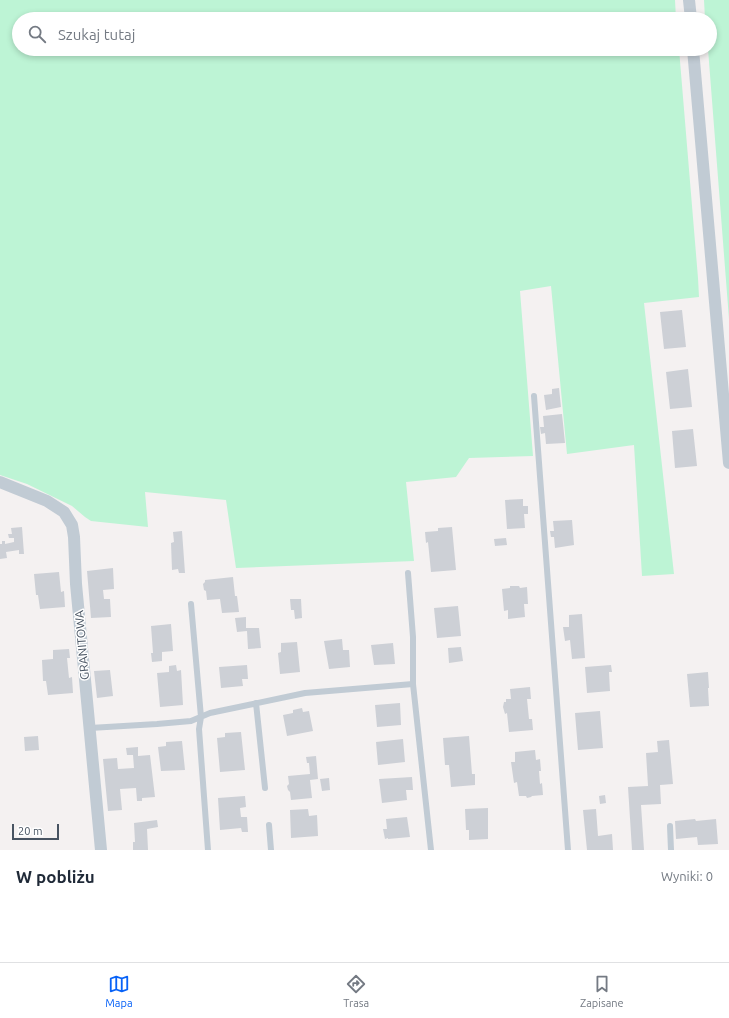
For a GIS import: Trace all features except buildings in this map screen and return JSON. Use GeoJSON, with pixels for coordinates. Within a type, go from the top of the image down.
{"type":"FeatureCollection","features":[{"type":"Feature","properties":{"kind":"street"},"geometry":{"type":"LineString","coordinates":[[689,0],[690,12]]}},
{"type":"Feature","properties":{"kind":"street"},"geometry":{"type":"LineString","coordinates":[[694,56],[729,463]]}},
{"type":"Feature","properties":{"kind":"street","name":"GRANITOWA"},"geometry":{"type":"LineString","coordinates":[[0,482],[48,501],[64,512],[72,525],[76,584],[101,850]]}},
{"type":"Feature","properties":{"kind":"lane"},"geometry":{"type":"LineString","coordinates":[[534,396],[568,850]]}},
{"type":"Feature","properties":{"kind":"lane"},"geometry":{"type":"LineString","coordinates":[[408,573],[413,637],[413,684],[431,850]]}},
{"type":"Feature","properties":{"kind":"lane"},"geometry":{"type":"LineString","coordinates":[[191,604],[208,850]]}},
{"type":"Feature","properties":{"kind":"lane"},"geometry":{"type":"LineString","coordinates":[[90,728],[191,721],[210,713],[304,693],[413,684]]}},
{"type":"Feature","properties":{"kind":"lane"},"geometry":{"type":"LineString","coordinates":[[256,703],[265,788]]}},
{"type":"Feature","properties":{"kind":"lane"},"geometry":{"type":"LineString","coordinates":[[269,825],[271,850]]}},
{"type":"Feature","properties":{"kind":"lane"},"geometry":{"type":"LineString","coordinates":[[670,826],[672,850]]}},
{"type":"Feature","properties":{"kind":"green space"},"geometry":{"type":"Polygon","coordinates":[[[0,0],[675,0],[676,12],[12,12],[12,56],[680,56],[699,297],[644,303],[674,574],[642,576],[634,445],[567,454],[551,286],[520,291],[533,456],[469,458],[456,477],[406,482],[414,561],[236,568],[226,500],[145,492],[148,527],[91,521],[72,506],[27,484],[0,475],[0,0]]]}},
{"type":"Feature","properties":{"kind":"green space"},"geometry":{"type":"Polygon","coordinates":[[[704,0],[729,0],[729,319],[709,56],[717,56],[717,12],[705,12],[704,0]]]}}]}
